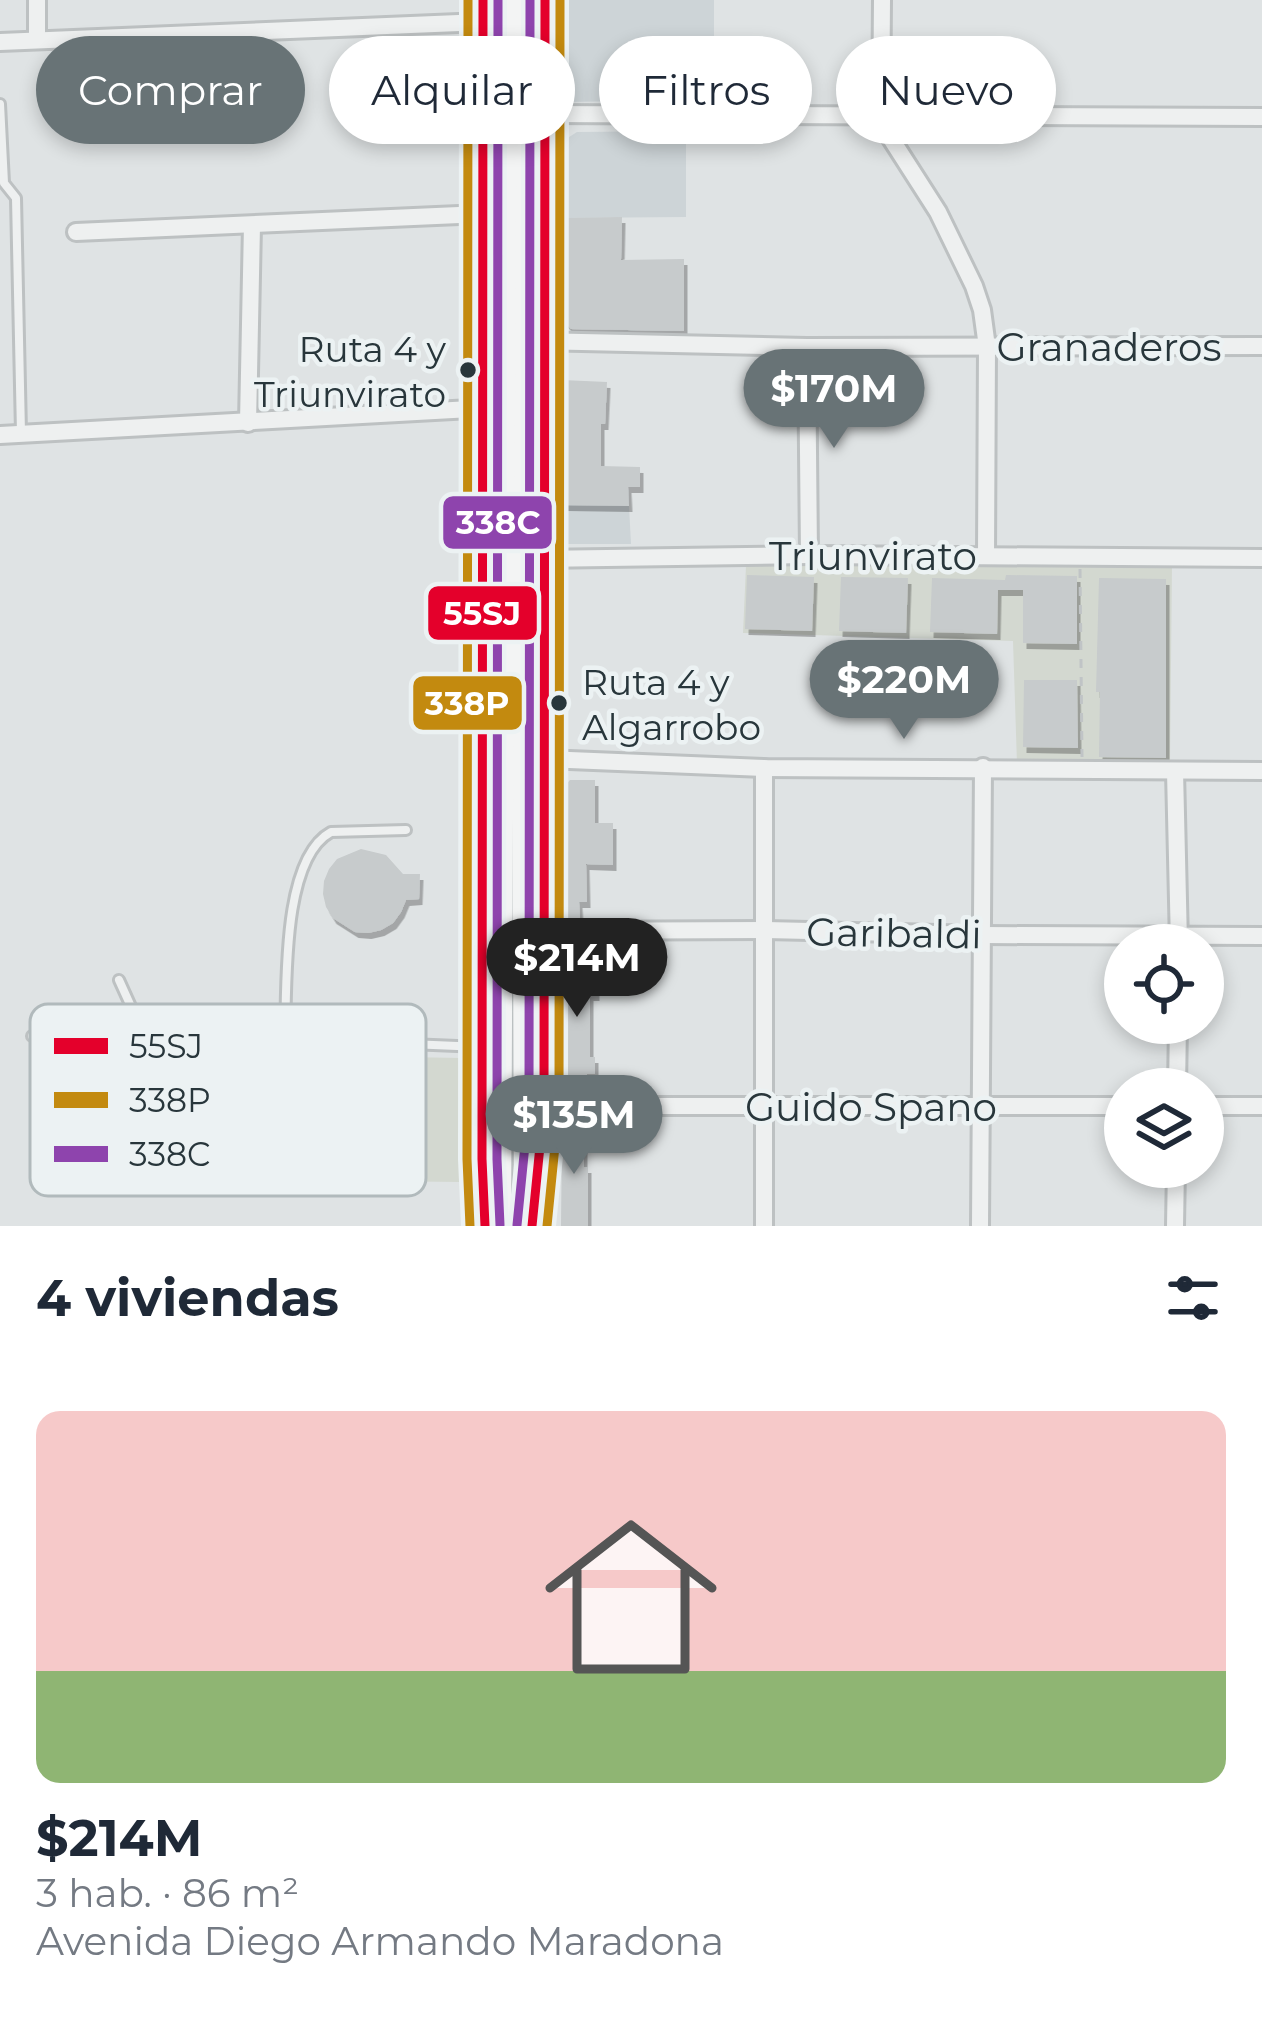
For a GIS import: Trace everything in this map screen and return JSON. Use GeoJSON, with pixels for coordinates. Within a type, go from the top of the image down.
{"type":"FeatureCollection","features":[{"type":"Feature","properties":{"kind":"main road"},"geometry":{"type":"LineString","coordinates":[[505,0],[514,559],[534,931],[529,1226]]}},
{"type":"Feature","properties":{"kind":"main road"},"geometry":{"type":"LineString","coordinates":[[526,0],[529,36]]}},
{"type":"Feature","properties":{"kind":"main road"},"geometry":{"type":"LineString","coordinates":[[514,559],[493,408],[534,341],[524,276],[534,144]]}},
{"type":"Feature","properties":{"kind":"main road"},"geometry":{"type":"LineString","coordinates":[[483,631],[524,754],[500,1225]]}},
{"type":"Feature","properties":{"kind":"street"},"geometry":{"type":"LineString","coordinates":[[37,0],[37,36]]}},
{"type":"Feature","properties":{"kind":"street"},"geometry":{"type":"LineString","coordinates":[[542,36],[545,0]]}},
{"type":"Feature","properties":{"kind":"street"},"geometry":{"type":"LineString","coordinates":[[881,36],[882,0]]}},
{"type":"Feature","properties":{"kind":"street"},"geometry":{"type":"LineString","coordinates":[[0,435],[493,408],[482,214],[483,11],[85,36]]}},
{"type":"Feature","properties":{"kind":"street"},"geometry":{"type":"LineString","coordinates":[[0,42],[36,39]]}},
{"type":"Feature","properties":{"kind":"street"},"geometry":{"type":"LineString","coordinates":[[575,114],[836,114]]}},
{"type":"Feature","properties":{"kind":"street"},"geometry":{"type":"LineString","coordinates":[[1056,115],[1262,117]]}},
{"type":"Feature","properties":{"kind":"street"},"geometry":{"type":"LineString","coordinates":[[485,1226],[483,631],[514,559],[534,341],[536,144]]}},
{"type":"Feature","properties":{"kind":"street"},"geometry":{"type":"LineString","coordinates":[[893,144],[938,212],[982,310],[988,347],[986,556]]}},
{"type":"Feature","properties":{"kind":"street"},"geometry":{"type":"LineString","coordinates":[[76,232],[482,214]]}},
{"type":"Feature","properties":{"kind":"street"},"geometry":{"type":"LineString","coordinates":[[248,423],[252,225]]}},
{"type":"Feature","properties":{"kind":"street","name":"Granaderos"},"geometry":{"type":"LineString","coordinates":[[534,341],[807,347],[1262,346]]}},
{"type":"Feature","properties":{"kind":"street"},"geometry":{"type":"LineString","coordinates":[[807,347],[809,554]]}},
{"type":"Feature","properties":{"kind":"street","name":"Triunvirato"},"geometry":{"type":"LineString","coordinates":[[514,559],[809,554],[1262,557]]}},
{"type":"Feature","properties":{"kind":"street"},"geometry":{"type":"LineString","coordinates":[[524,754],[764,768],[1262,771]]}},
{"type":"Feature","properties":{"kind":"street"},"geometry":{"type":"LineString","coordinates":[[980,1226],[983,767]]}},
{"type":"Feature","properties":{"kind":"street"},"geometry":{"type":"LineString","coordinates":[[764,768],[764,1226]]}},
{"type":"Feature","properties":{"kind":"street"},"geometry":{"type":"LineString","coordinates":[[1175,771],[1179,924]]}},
{"type":"Feature","properties":{"kind":"street","name":"Garibaldi"},"geometry":{"type":"LineString","coordinates":[[534,931],[766,930],[1104,938]]}},
{"type":"Feature","properties":{"kind":"street"},"geometry":{"type":"LineString","coordinates":[[529,1226],[544,1106],[534,931]]}},
{"type":"Feature","properties":{"kind":"street","name":"Garibaldi"},"geometry":{"type":"LineString","coordinates":[[1224,938],[1262,936]]}},
{"type":"Feature","properties":{"kind":"street","name":"Guido Spano"},"geometry":{"type":"LineString","coordinates":[[544,1106],[1104,1106]]}},
{"type":"Feature","properties":{"kind":"street"},"geometry":{"type":"LineString","coordinates":[[1224,1106],[1262,1106]]}},
{"type":"Feature","properties":{"kind":"street"},"geometry":{"type":"LineString","coordinates":[[1175,1226],[1176,1188]]}},
{"type":"Feature","properties":{"kind":"street"},"geometry":{"type":"LineString","coordinates":[[466,1226],[500,1225]]}},
{"type":"Feature","properties":{"kind":"lane"},"geometry":{"type":"LineString","coordinates":[[0,104],[4,183],[16,197],[21,434]]}},
{"type":"Feature","properties":{"kind":"lane"},"geometry":{"type":"LineString","coordinates":[[286,1004],[288,941],[304,862],[322,836],[331,832],[406,830]]}},
{"type":"Feature","properties":{"kind":"lane"},"geometry":{"type":"LineString","coordinates":[[119,980],[130,1004]]}},
{"type":"Feature","properties":{"kind":"lane"},"geometry":{"type":"LineString","coordinates":[[426,1045],[482,1047]]}},
{"type":"Feature","properties":{"kind":"path"},"geometry":{"type":"LineString","coordinates":[[1080,556],[1082,771]]}},
{"type":"Feature","properties":{"kind":"shaded area"},"geometry":{"type":"Polygon","coordinates":[[[568,0],[714,0],[714,36],[599,36],[599,101],[575,102],[575,36],[568,36],[568,0]]]}},
{"type":"Feature","properties":{"kind":"shaded area"},"geometry":{"type":"Polygon","coordinates":[[[577,132],[599,132],[599,144],[686,144],[686,217],[564,218],[566,144],[575,144],[577,132]]]}},
{"type":"Feature","properties":{"kind":"shaded area"},"geometry":{"type":"Polygon","coordinates":[[[563,486],[628,487],[631,544],[564,544],[563,486]]]}},
{"type":"Feature","properties":{"kind":"shaded area"},"geometry":{"type":"Polygon","coordinates":[[[1172,565],[1170,761],[1017,764],[1013,641],[743,633],[746,566],[1172,565]]]}},
{"type":"Feature","properties":{"kind":"shaded area"},"geometry":{"type":"Polygon","coordinates":[[[426,1057],[462,1058],[460,1182],[426,1182],[426,1057]]]}},
{"type":"Feature","properties":{"kind":"building"},"geometry":{"type":"Polygon","coordinates":[[[622,217],[621,260],[684,259],[684,331],[571,329],[564,321],[564,218],[622,217]]]}},
{"type":"Feature","properties":{"kind":"building"},"geometry":{"type":"Polygon","coordinates":[[[562,380],[607,382],[601,466],[640,467],[640,487],[628,487],[629,506],[563,505],[562,380]]]}},
{"type":"Feature","properties":{"kind":"building"},"geometry":{"type":"Polygon","coordinates":[[[747,575],[814,577],[812,631],[745,629],[747,575]]]}},
{"type":"Feature","properties":{"kind":"building"},"geometry":{"type":"Polygon","coordinates":[[[1006,575],[1077,576],[1077,644],[1023,643],[1023,590],[998,590],[997,634],[930,632],[932,578],[1005,580],[1006,575]]]}},
{"type":"Feature","properties":{"kind":"building"},"geometry":{"type":"Polygon","coordinates":[[[841,577],[908,578],[906,633],[839,631],[841,577]]]}},
{"type":"Feature","properties":{"kind":"building"},"geometry":{"type":"Polygon","coordinates":[[[1099,578],[1166,579],[1166,758],[1099,757],[1099,578]]]}},
{"type":"Feature","properties":{"kind":"building"},"geometry":{"type":"Polygon","coordinates":[[[1024,680],[1077,680],[1078,748],[1023,747],[1024,680]]]}},
{"type":"Feature","properties":{"kind":"building"},"geometry":{"type":"Polygon","coordinates":[[[570,780],[595,780],[595,823],[613,823],[613,865],[586,864],[587,902],[579,902],[580,918],[559,918],[562,789],[570,780]]]}},
{"type":"Feature","properties":{"kind":"building"},"geometry":{"type":"Polygon","coordinates":[[[361,849],[386,855],[403,874],[420,874],[419,899],[406,900],[393,923],[368,933],[355,932],[333,918],[323,894],[324,881],[337,859],[361,849]]]}},
{"type":"Feature","properties":{"kind":"building"},"geometry":{"type":"Polygon","coordinates":[[[568,950],[595,952],[590,1057],[595,1057],[595,1074],[587,1074],[587,1093],[562,1090],[563,955],[568,950]]]}},
{"type":"Feature","properties":{"kind":"building"},"geometry":{"type":"Polygon","coordinates":[[[567,1123],[584,1124],[588,1226],[561,1226],[562,1130],[567,1123]]]}},
{"type":"Feature","properties":{"kind":"transit line","name":"338P"},"geometry":{"type":"LineString","coordinates":[[468,0],[470,1226]]}},
{"type":"Feature","properties":{"kind":"transit line","name":"55SJ"},"geometry":{"type":"LineString","coordinates":[[483,0],[485,1226]]}},
{"type":"Feature","properties":{"kind":"transit line","name":"338C"},"geometry":{"type":"LineString","coordinates":[[498,0],[500,1225]]}},
{"type":"Feature","properties":{"kind":"transit line","name":"338C"},"geometry":{"type":"LineString","coordinates":[[517,1225],[529,1105],[530,0]]}},
{"type":"Feature","properties":{"kind":"transit line","name":"55SJ"},"geometry":{"type":"LineString","coordinates":[[532,1226],[544,1106],[545,0]]}},
{"type":"Feature","properties":{"kind":"transit line","name":"338P"},"geometry":{"type":"LineString","coordinates":[[547,1226],[559,1106],[560,0]]}},
{"type":"Feature","properties":{"kind":"place","name":"Ruta 4 y Triunvirato"},"geometry":{"type":"Point","coordinates":[468,370]}},
{"type":"Feature","properties":{"kind":"place","name":"Ruta 4 y Algarrobo"},"geometry":{"type":"Point","coordinates":[559,703]}}]}
